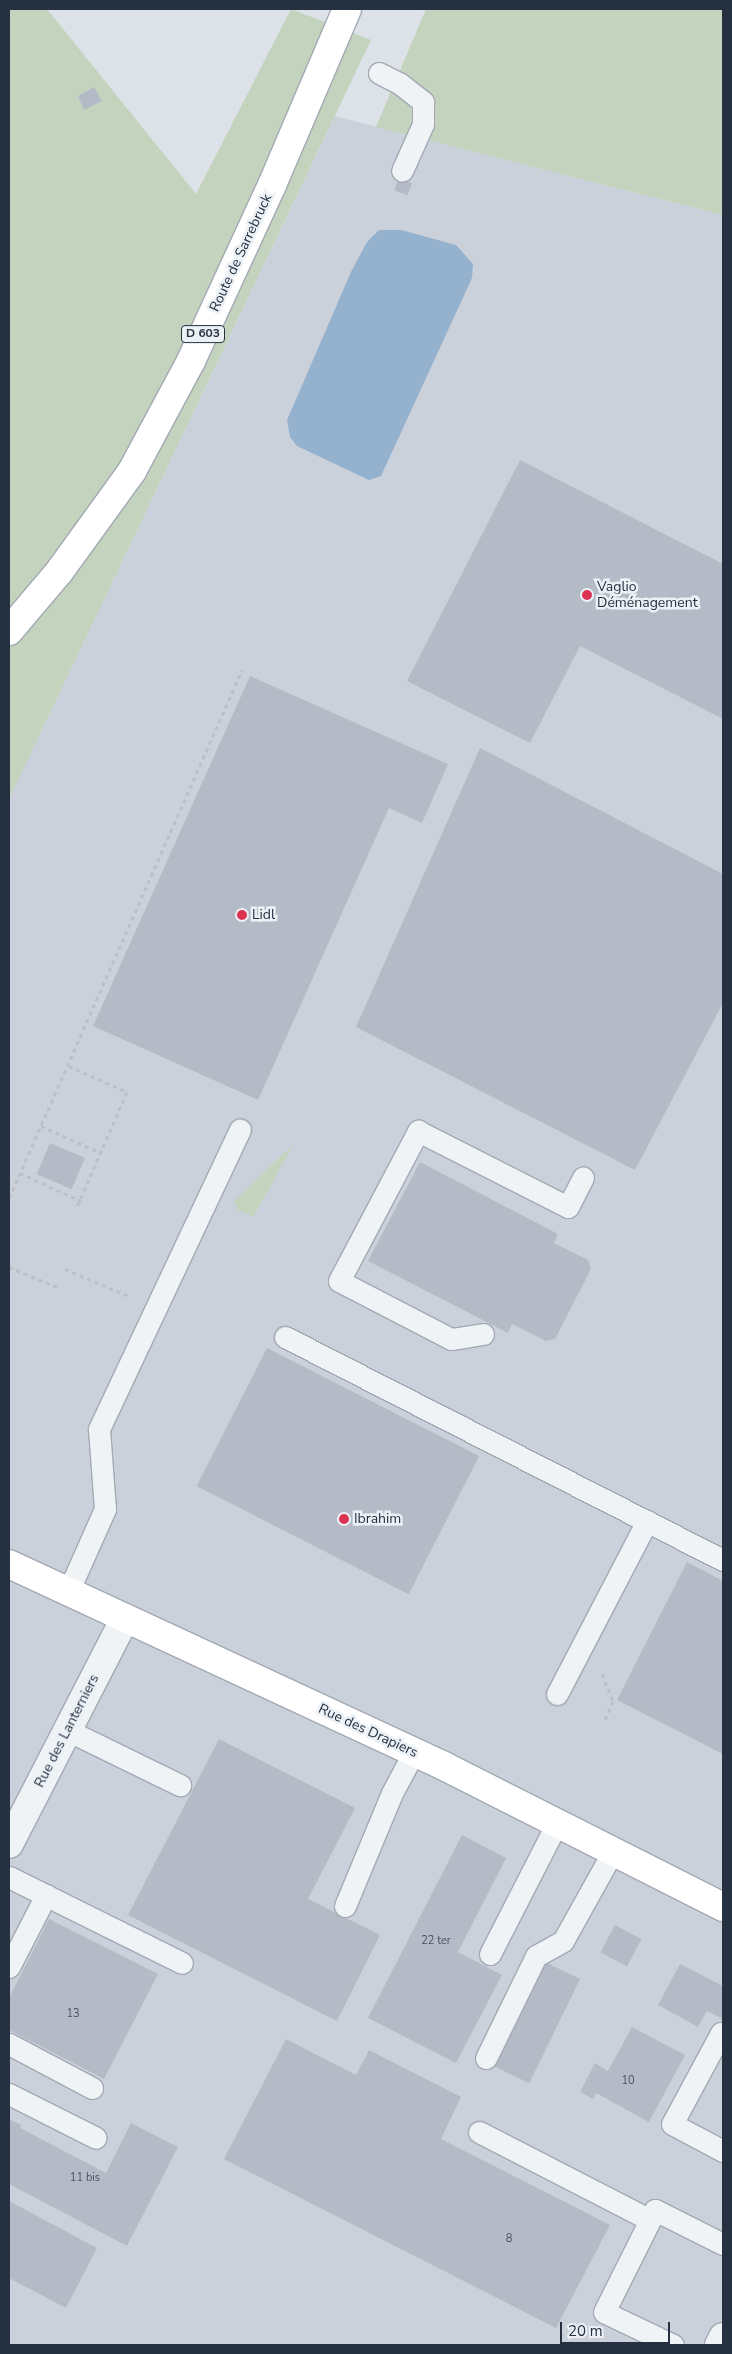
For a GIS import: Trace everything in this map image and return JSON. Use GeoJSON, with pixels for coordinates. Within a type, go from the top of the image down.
{"type":"FeatureCollection","features":[{"type":"Feature","properties":{"kind":"street","name":"Route de Sarrebruck"},"geometry":{"type":"LineString","coordinates":[[9,631],[59,572],[132,471],[191,361],[272,185],[347,9]]}},
{"type":"Feature","properties":{"kind":"street","name":"Rue des Drapiers"},"geometry":{"type":"LineString","coordinates":[[9,1564],[414,1752],[557,1822],[723,1907]]}},
{"type":"Feature","properties":{"kind":"street","name":"Rue des Lanterniers"},"geometry":{"type":"LineString","coordinates":[[9,1844],[125,1618]]}},
{"type":"Feature","properties":{"kind":"street"},"geometry":{"type":"LineString","coordinates":[[719,2345],[723,2337]]}},
{"type":"Feature","properties":{"kind":"lane"},"geometry":{"type":"LineString","coordinates":[[379,73],[400,83],[423,102],[423,124],[402,171]]}},
{"type":"Feature","properties":{"kind":"lane"},"geometry":{"type":"LineString","coordinates":[[68,1592],[105,1509],[99,1430],[240,1129]]}},
{"type":"Feature","properties":{"kind":"lane"},"geometry":{"type":"LineString","coordinates":[[483,1334],[451,1339],[339,1281],[418,1131],[568,1207],[583,1178]]}},
{"type":"Feature","properties":{"kind":"lane"},"geometry":{"type":"LineString","coordinates":[[285,1337],[723,1560]]}},
{"type":"Feature","properties":{"kind":"lane"},"geometry":{"type":"LineString","coordinates":[[557,1694],[647,1521]]}},
{"type":"Feature","properties":{"kind":"lane"},"geometry":{"type":"LineString","coordinates":[[67,1730],[180,1785]]}},
{"type":"Feature","properties":{"kind":"lane"},"geometry":{"type":"LineString","coordinates":[[345,1906],[392,1793],[414,1752]]}},
{"type":"Feature","properties":{"kind":"lane"},"geometry":{"type":"LineString","coordinates":[[490,1954],[557,1822]]}},
{"type":"Feature","properties":{"kind":"lane"},"geometry":{"type":"LineString","coordinates":[[486,2058],[536,1956],[563,1942],[613,1851]]}},
{"type":"Feature","properties":{"kind":"lane"},"geometry":{"type":"LineString","coordinates":[[9,1877],[182,1963]]}},
{"type":"Feature","properties":{"kind":"lane"},"geometry":{"type":"LineString","coordinates":[[9,1967],[46,1895]]}},
{"type":"Feature","properties":{"kind":"lane"},"geometry":{"type":"LineString","coordinates":[[723,2035],[721,2034],[672,2124],[723,2151]]}},
{"type":"Feature","properties":{"kind":"lane"},"geometry":{"type":"LineString","coordinates":[[9,2044],[92,2088]]}},
{"type":"Feature","properties":{"kind":"lane"},"geometry":{"type":"LineString","coordinates":[[9,2094],[96,2138]]}},
{"type":"Feature","properties":{"kind":"lane"},"geometry":{"type":"LineString","coordinates":[[479,2132],[650,2220]]}},
{"type":"Feature","properties":{"kind":"lane"},"geometry":{"type":"LineString","coordinates":[[673,2345],[604,2312],[656,2210],[723,2244]]}},
{"type":"Feature","properties":{"kind":"path"},"geometry":{"type":"LineString","coordinates":[[9,1198],[69,1066],[242,670]]}},
{"type":"Feature","properties":{"kind":"path"},"geometry":{"type":"LineString","coordinates":[[69,1066],[127,1092],[76,1209]]}},
{"type":"Feature","properties":{"kind":"path"},"geometry":{"type":"LineString","coordinates":[[41,1126],[101,1153]]}},
{"type":"Feature","properties":{"kind":"path"},"geometry":{"type":"LineString","coordinates":[[20,1173],[81,1201]]}},
{"type":"Feature","properties":{"kind":"path"},"geometry":{"type":"LineString","coordinates":[[9,1267],[56,1287]]}},
{"type":"Feature","properties":{"kind":"path"},"geometry":{"type":"LineString","coordinates":[[65,1269],[156,1308]]}},
{"type":"Feature","properties":{"kind":"path"},"geometry":{"type":"LineString","coordinates":[[599,1665],[613,1701],[605,1720]]}},
{"type":"Feature","properties":{"kind":"shaded area"},"geometry":{"type":"Polygon","coordinates":[[[335,116],[723,215],[723,2345],[9,2345],[9,799],[335,116]]]}},
{"type":"Feature","properties":{"kind":"green space"},"geometry":{"type":"Polygon","coordinates":[[[9,9],[47,9],[196,194],[291,9],[371,40],[9,799],[9,9]]]}},
{"type":"Feature","properties":{"kind":"green space"},"geometry":{"type":"Polygon","coordinates":[[[426,9],[723,9],[723,215],[376,127],[426,9]]]}},
{"type":"Feature","properties":{"kind":"green space"},"geometry":{"type":"Polygon","coordinates":[[[294,1144],[253,1217],[238,1210],[234,1201],[294,1144]]]}},
{"type":"Feature","properties":{"kind":"water"},"geometry":{"type":"Polygon","coordinates":[[[379,230],[401,230],[456,245],[473,264],[472,278],[381,476],[369,480],[297,446],[290,437],[287,420],[351,272],[367,242],[379,230]]]}},
{"type":"Feature","properties":{"kind":"building"},"geometry":{"type":"Polygon","coordinates":[[[94,87],[102,101],[84,110],[78,96],[94,87]]]}},
{"type":"Feature","properties":{"kind":"building"},"geometry":{"type":"Polygon","coordinates":[[[399,178],[412,183],[407,195],[394,190],[399,178]]]}},
{"type":"Feature","properties":{"kind":"building","name":"Vaglio Déménagement"},"geometry":{"type":"Polygon","coordinates":[[[520,460],[723,564],[723,719],[580,646],[530,743],[407,681],[520,460]]]}},
{"type":"Feature","properties":{"kind":"building","name":"Lidl"},"geometry":{"type":"Polygon","coordinates":[[[250,676],[448,764],[422,823],[389,808],[258,1100],[93,1026],[250,676]]]}},
{"type":"Feature","properties":{"kind":"building"},"geometry":{"type":"Polygon","coordinates":[[[480,748],[723,874],[723,1003],[635,1170],[356,1027],[480,748]]]}},
{"type":"Feature","properties":{"kind":"building"},"geometry":{"type":"Polygon","coordinates":[[[50,1143],[85,1158],[72,1189],[37,1174],[50,1143]]]}},
{"type":"Feature","properties":{"kind":"building"},"geometry":{"type":"Polygon","coordinates":[[[420,1162],[558,1234],[554,1243],[588,1260],[591,1269],[555,1339],[546,1341],[512,1324],[508,1333],[368,1261],[420,1162]]]}},
{"type":"Feature","properties":{"kind":"building"},"geometry":{"type":"Polygon","coordinates":[[[267,1348],[479,1456],[409,1594],[197,1486],[267,1348]]]}},
{"type":"Feature","properties":{"kind":"building"},"geometry":{"type":"Polygon","coordinates":[[[687,1562],[723,1581],[723,1754],[617,1700],[687,1562]]]}},
{"type":"Feature","properties":{"kind":"building"},"geometry":{"type":"Polygon","coordinates":[[[219,1739],[355,1808],[308,1899],[380,1935],[337,2021],[128,1915],[219,1739]]]}},
{"type":"Feature","properties":{"kind":"building"},"geometry":{"type":"Polygon","coordinates":[[[462,1835],[506,1858],[458,1952],[502,1975],[456,2063],[368,2018],[462,1835]]]}},
{"type":"Feature","properties":{"kind":"building"},"geometry":{"type":"Polygon","coordinates":[[[49,1919],[158,1974],[104,2079],[9,2030],[9,1998],[49,1919]]]}},
{"type":"Feature","properties":{"kind":"building"},"geometry":{"type":"Polygon","coordinates":[[[615,1925],[641,1939],[627,1966],[600,1952],[615,1925]]]}},
{"type":"Feature","properties":{"kind":"building"},"geometry":{"type":"Polygon","coordinates":[[[545,1962],[580,1979],[529,2083],[494,2066],[545,1962]]]}},
{"type":"Feature","properties":{"kind":"building"},"geometry":{"type":"Polygon","coordinates":[[[680,1964],[723,1986],[723,2019],[707,2011],[698,2027],[658,2005],[680,1964]]]}},
{"type":"Feature","properties":{"kind":"building"},"geometry":{"type":"Polygon","coordinates":[[[632,2027],[685,2055],[649,2122],[596,2093],[593,2099],[580,2092],[595,2063],[608,2071],[632,2027]]]}},
{"type":"Feature","properties":{"kind":"building"},"geometry":{"type":"Polygon","coordinates":[[[286,2039],[356,2075],[369,2050],[461,2097],[441,2139],[610,2225],[556,2328],[224,2159],[286,2039]]]}},
{"type":"Feature","properties":{"kind":"building"},"geometry":{"type":"Polygon","coordinates":[[[9,2119],[21,2125],[20,2128],[106,2173],[131,2123],[178,2147],[127,2246],[9,2184],[9,2119]]]}},
{"type":"Feature","properties":{"kind":"building"},"geometry":{"type":"Polygon","coordinates":[[[9,2201],[97,2248],[66,2308],[9,2278],[9,2201]]]}},
{"type":"Feature","properties":{"kind":"place","name":"Vaglio Déménagement"},"geometry":{"type":"Point","coordinates":[587,595]}},
{"type":"Feature","properties":{"kind":"place","name":"Lidl"},"geometry":{"type":"Point","coordinates":[242,915]}},
{"type":"Feature","properties":{"kind":"place","name":"Ibrahim"},"geometry":{"type":"Point","coordinates":[344,1519]}}]}
